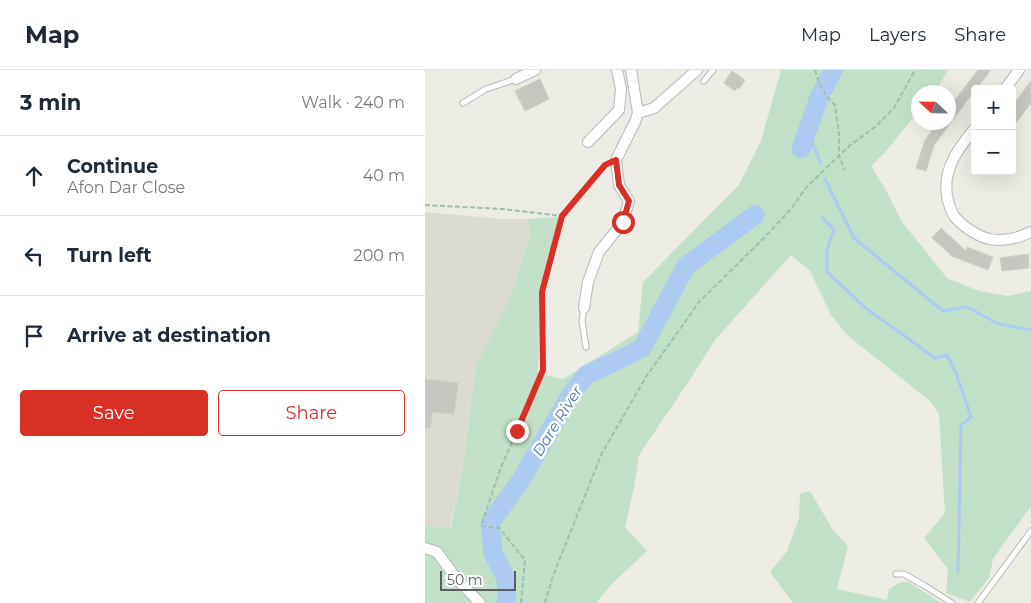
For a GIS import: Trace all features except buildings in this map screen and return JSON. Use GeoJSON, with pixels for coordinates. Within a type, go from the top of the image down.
{"type":"FeatureCollection","features":[{"type":"Feature","properties":{"kind":"street"},"geometry":{"type":"LineString","coordinates":[[516,79],[535,70]]}},
{"type":"Feature","properties":{"kind":"street"},"geometry":{"type":"LineString","coordinates":[[588,142],[619,110],[621,90],[617,70]]}},
{"type":"Feature","properties":{"kind":"street"},"geometry":{"type":"LineString","coordinates":[[631,70],[637,118]]}},
{"type":"Feature","properties":{"kind":"street"},"geometry":{"type":"LineString","coordinates":[[1008,85],[1019,70]]}},
{"type":"Feature","properties":{"kind":"street"},"geometry":{"type":"LineString","coordinates":[[584,308],[588,282],[599,252],[623,222],[629,201],[619,185],[616,160],[637,118],[654,108],[691,72]]}},
{"type":"Feature","properties":{"kind":"street"},"geometry":{"type":"LineString","coordinates":[[974,130],[953,159],[947,178],[946,196],[955,216],[971,231],[989,239],[1011,240],[1031,232]]}},
{"type":"Feature","properties":{"kind":"street"},"geometry":{"type":"LineString","coordinates":[[425,548],[437,552],[456,578],[480,603]]}},
{"type":"Feature","properties":{"kind":"lane"},"geometry":{"type":"LineString","coordinates":[[703,81],[713,70]]}},
{"type":"Feature","properties":{"kind":"lane"},"geometry":{"type":"LineString","coordinates":[[463,102],[486,89],[516,79]]}},
{"type":"Feature","properties":{"kind":"lane"},"geometry":{"type":"LineString","coordinates":[[584,308],[583,321],[586,347]]}},
{"type":"Feature","properties":{"kind":"lane"},"geometry":{"type":"LineString","coordinates":[[978,603],[1031,530]]}},
{"type":"Feature","properties":{"kind":"lane"},"geometry":{"type":"LineString","coordinates":[[896,574],[904,574],[952,603]]}},
{"type":"Feature","properties":{"kind":"path"},"geometry":{"type":"LineString","coordinates":[[815,70],[819,83],[827,97],[835,105],[839,135],[839,156],[845,170]]}},
{"type":"Feature","properties":{"kind":"path"},"geometry":{"type":"LineString","coordinates":[[545,603],[553,576],[602,453],[646,377],[699,302],[762,240],[792,208],[804,190],[817,177],[849,146],[875,127],[894,108],[915,70]]}},
{"type":"Feature","properties":{"kind":"path"},"geometry":{"type":"LineString","coordinates":[[521,603],[525,560],[499,528],[481,526],[501,466],[543,370],[542,292],[562,216],[605,165],[616,160]]}},
{"type":"Feature","properties":{"kind":"path"},"geometry":{"type":"LineString","coordinates":[[425,205],[562,216]]}},
{"type":"Feature","properties":{"kind":"shaded area"},"geometry":{"type":"Polygon","coordinates":[[[425,212],[501,219],[528,219],[530,233],[510,299],[476,365],[463,465],[450,527],[425,526],[425,212]]]}},
{"type":"Feature","properties":{"kind":"green space"},"geometry":{"type":"Polygon","coordinates":[[[781,70],[948,70],[939,85],[911,85],[911,121],[871,166],[902,222],[947,278],[979,291],[1008,296],[1031,291],[1031,506],[993,559],[989,578],[970,602],[946,593],[948,569],[924,538],[945,513],[939,414],[930,401],[847,335],[831,315],[810,271],[791,255],[715,340],[639,455],[625,527],[647,551],[612,584],[596,603],[425,603],[425,526],[451,527],[463,465],[476,365],[510,299],[530,234],[528,219],[559,217],[540,290],[538,374],[563,379],[638,332],[643,282],[739,185],[761,141],[781,70]]]}},
{"type":"Feature","properties":{"kind":"green space"},"geometry":{"type":"Polygon","coordinates":[[[810,491],[833,530],[848,546],[837,589],[887,600],[889,589],[901,582],[909,582],[941,603],[793,603],[770,572],[787,551],[799,518],[800,494],[810,491]]]}},
{"type":"Feature","properties":{"kind":"waterway","name":"Dare River"},"geometry":{"type":"LineString","coordinates":[[801,149],[818,100],[833,70]]}},
{"type":"Feature","properties":{"kind":"waterway"},"geometry":{"type":"LineString","coordinates":[[807,131],[821,163]]}},
{"type":"Feature","properties":{"kind":"waterway"},"geometry":{"type":"LineString","coordinates":[[825,179],[854,238],[943,311],[967,307],[999,324],[1031,330]]}},
{"type":"Feature","properties":{"kind":"waterway","name":"Dare River"},"geometry":{"type":"LineString","coordinates":[[506,603],[506,578],[493,553],[490,523],[519,483],[572,393],[586,375],[642,348],[686,266],[755,215]]}},
{"type":"Feature","properties":{"kind":"waterway"},"geometry":{"type":"LineString","coordinates":[[822,217],[834,230],[827,249],[827,272],[867,309],[935,358],[947,355],[956,373],[971,417],[961,425],[958,572]]}},
{"type":"Feature","properties":{"kind":"route"},"geometry":{"type":"LineString","coordinates":[[517,431],[543,370],[542,292],[562,216],[605,165],[616,160],[619,185],[629,201],[623,222]]}}]}
